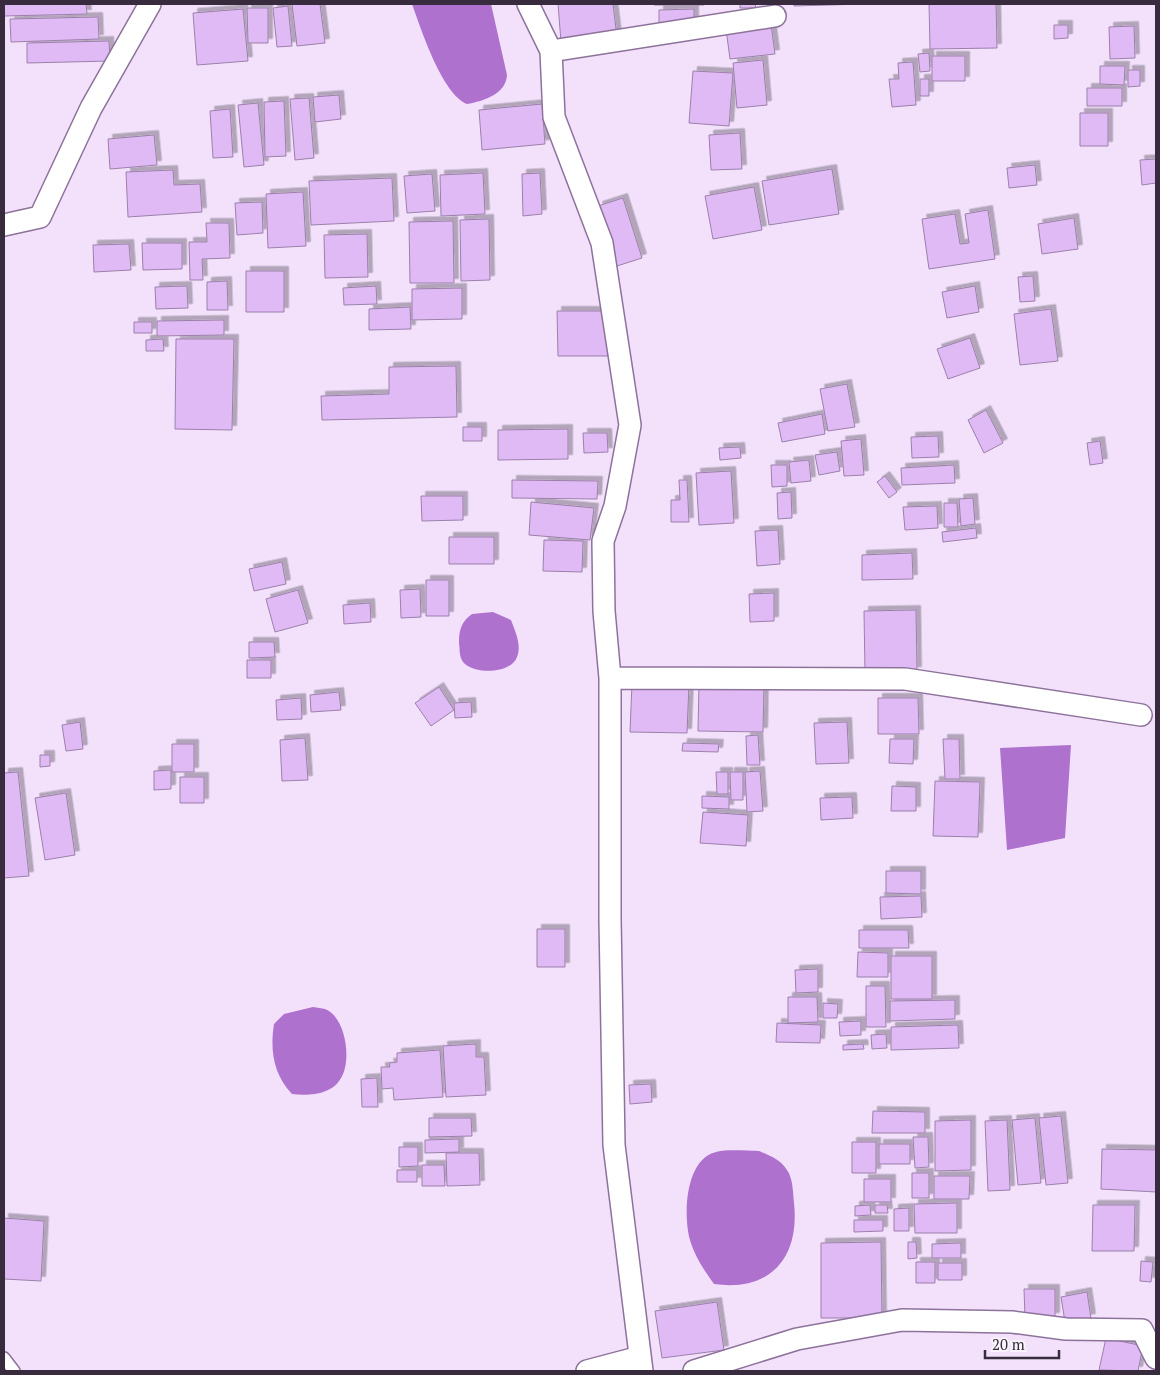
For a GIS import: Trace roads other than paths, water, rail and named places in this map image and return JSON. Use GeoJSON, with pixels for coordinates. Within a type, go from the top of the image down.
{"type":"FeatureCollection","features":[{"type":"Feature","properties":{"kind":"street"},"geometry":{"type":"LineString","coordinates":[[4,225],[40,217],[91,108],[150,4]]}},
{"type":"Feature","properties":{"kind":"street"},"geometry":{"type":"LineString","coordinates":[[528,4],[551,51],[554,116],[602,243],[630,425],[615,506],[603,541],[604,611],[610,678],[610,919],[614,1145],[641,1364],[587,1371]]}},
{"type":"Feature","properties":{"kind":"street"},"geometry":{"type":"LineString","coordinates":[[551,51],[775,16]]}},
{"type":"Feature","properties":{"kind":"street"},"geometry":{"type":"LineString","coordinates":[[610,678],[905,679],[1141,715]]}},
{"type":"Feature","properties":{"kind":"street"},"geometry":{"type":"LineString","coordinates":[[694,1371],[797,1339],[902,1320],[1012,1322],[1066,1329],[1142,1330],[1156,1358]]}},
{"type":"Feature","properties":{"kind":"lane"},"geometry":{"type":"LineString","coordinates":[[4,1358],[14,1371]]}}]}
